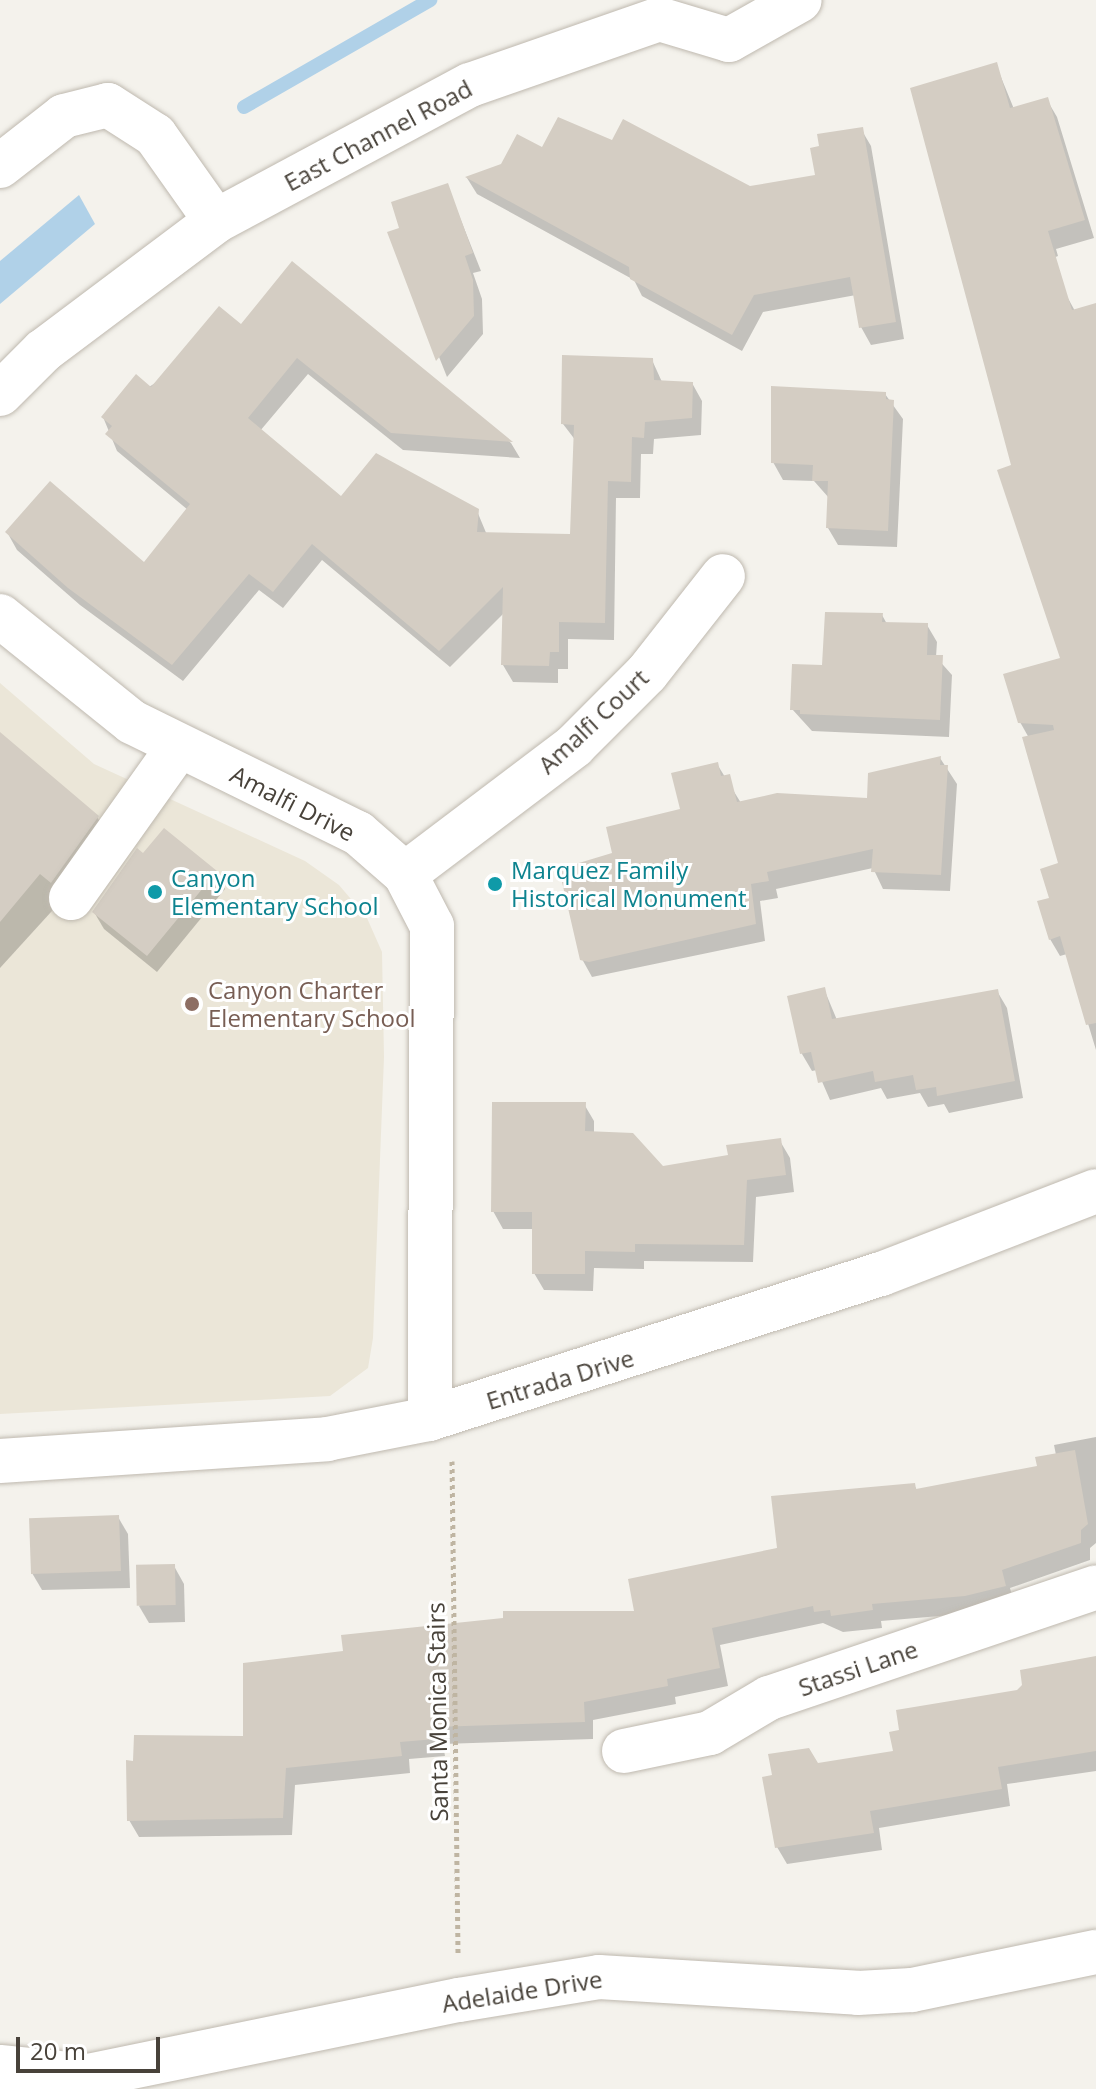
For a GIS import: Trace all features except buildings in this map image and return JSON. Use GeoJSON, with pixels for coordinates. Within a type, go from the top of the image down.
{"type":"FeatureCollection","features":[{"type":"Feature","properties":{"kind":"street","name":"East Channel Road"},"geometry":{"type":"LineString","coordinates":[[0,394],[43,351],[216,221],[470,85],[659,19],[729,40],[800,0]]}},
{"type":"Feature","properties":{"kind":"street"},"geometry":{"type":"LineString","coordinates":[[0,166],[64,116],[108,105],[155,135],[216,221]]}},
{"type":"Feature","properties":{"kind":"street","name":"Amalfi Court"},"geometry":{"type":"LineString","coordinates":[[405,874],[574,746],[647,673],[723,576]]}},
{"type":"Feature","properties":{"kind":"street","name":"Amalfi Drive"},"geometry":{"type":"LineString","coordinates":[[0,616],[132,722],[358,833],[405,874],[432,926],[429,1419]]}},
{"type":"Feature","properties":{"kind":"street"},"geometry":{"type":"LineString","coordinates":[[71,898],[179,746]]}},
{"type":"Feature","properties":{"kind":"street","name":"Entrada Drive"},"geometry":{"type":"LineString","coordinates":[[0,1461],[327,1439],[429,1419],[881,1274],[1096,1191]]}},
{"type":"Feature","properties":{"kind":"street","name":"Stassi Lane"},"geometry":{"type":"LineString","coordinates":[[624,1751],[710,1733],[769,1698],[1096,1587]]}},
{"type":"Feature","properties":{"kind":"street","name":"Adelaide Drive"},"geometry":{"type":"LineString","coordinates":[[0,2067],[88,2076],[459,2000],[599,1977],[872,1992],[912,1990],[1096,1952]]}},
{"type":"Feature","properties":{"kind":"path","name":"Santa Monica Stairs"},"geometry":{"type":"LineString","coordinates":[[452,1482],[458,1941]]}},
{"type":"Feature","properties":{"kind":"shaded area","name":"Canyon Charter Elementary School"},"geometry":{"type":"Polygon","coordinates":[[[0,683],[94,764],[305,861],[339,885],[367,918],[382,952],[384,1057],[373,1338],[368,1368],[330,1396],[0,1414],[0,683]]]}},
{"type":"Feature","properties":{"kind":"water"},"geometry":{"type":"Polygon","coordinates":[[[79,195],[95,224],[0,304],[0,261],[79,195]]]}},
{"type":"Feature","properties":{"kind":"waterway"},"geometry":{"type":"LineString","coordinates":[[244,107],[430,0]]}},
{"type":"Feature","properties":{"kind":"place","name":"Marquez Family Historical Monument"},"geometry":{"type":"Point","coordinates":[495,884]}},
{"type":"Feature","properties":{"kind":"place","name":"Canyon Elementary School"},"geometry":{"type":"Point","coordinates":[155,892]}},
{"type":"Feature","properties":{"kind":"place","name":"Canyon Charter Elementary School"},"geometry":{"type":"Point","coordinates":[192,1004]}}]}
